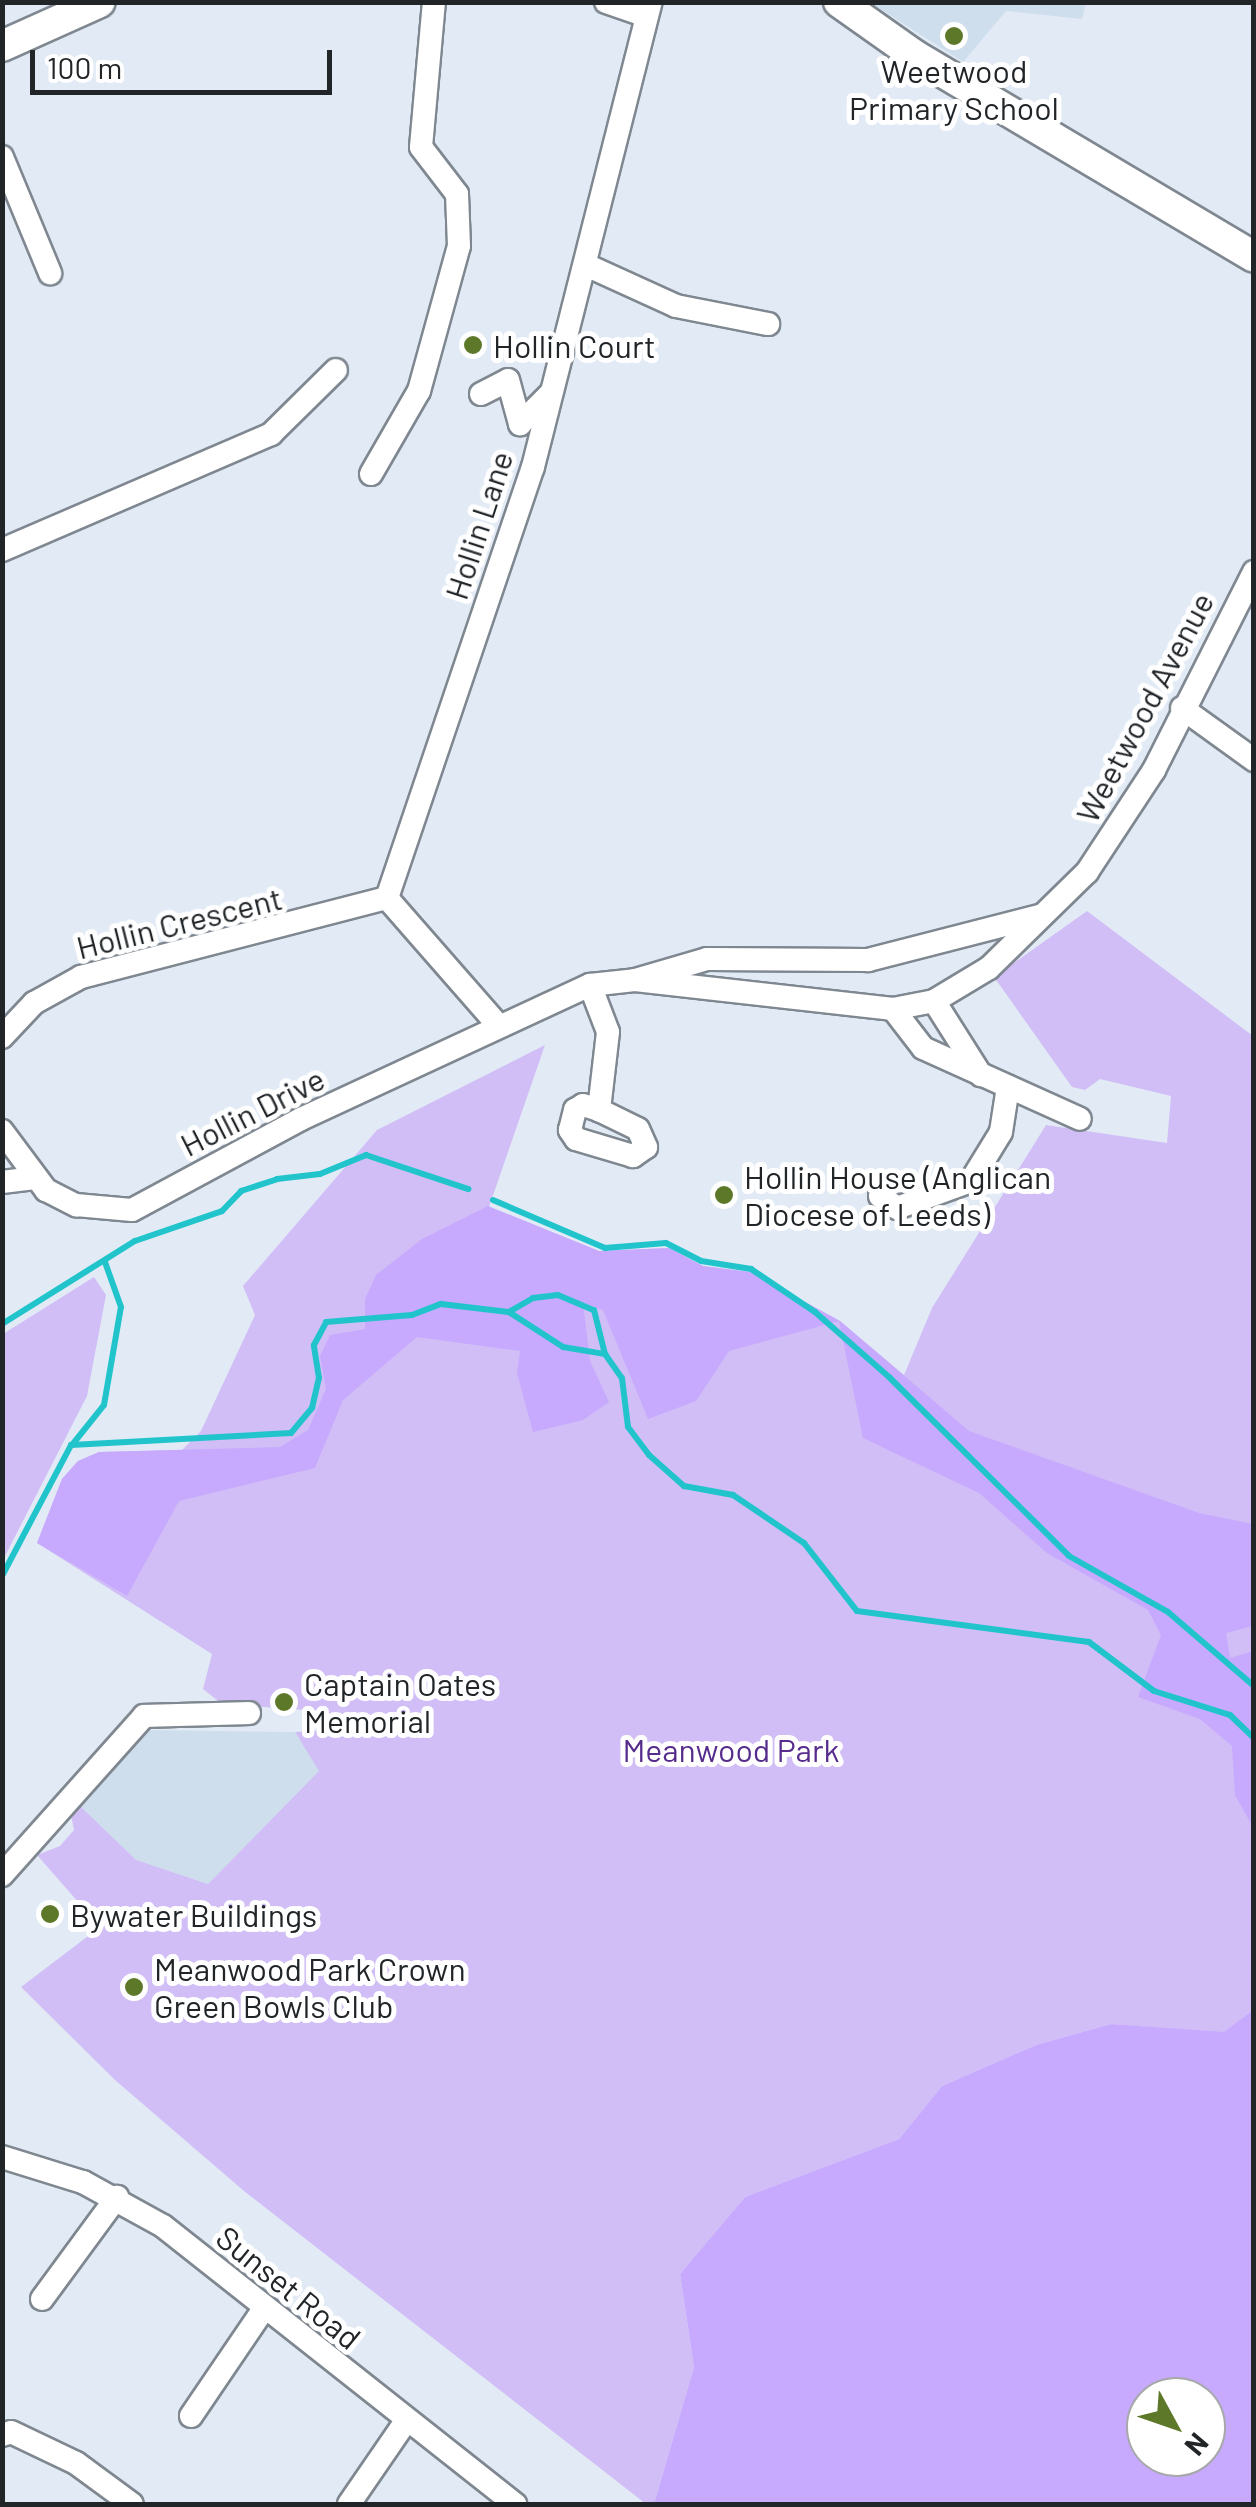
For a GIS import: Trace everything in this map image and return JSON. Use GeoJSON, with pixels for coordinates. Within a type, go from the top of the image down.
{"type":"FeatureCollection","features":[{"type":"Feature","properties":{"kind":"street"},"geometry":{"type":"LineString","coordinates":[[2,46],[100,2]]}},
{"type":"Feature","properties":{"kind":"street"},"geometry":{"type":"LineString","coordinates":[[371,474],[419,391],[460,246],[456,194],[421,147],[434,2]]}},
{"type":"Feature","properties":{"kind":"street"},"geometry":{"type":"LineString","coordinates":[[606,2],[649,9]]}},
{"type":"Feature","properties":{"kind":"street"},"geometry":{"type":"LineString","coordinates":[[839,2],[914,55],[1254,257]]}},
{"type":"Feature","properties":{"kind":"street","name":"Hollin Lane"},"geometry":{"type":"LineString","coordinates":[[387,898],[553,392],[649,9]]}},
{"type":"Feature","properties":{"kind":"street"},"geometry":{"type":"LineString","coordinates":[[2,156],[50,273]]}},
{"type":"Feature","properties":{"kind":"street"},"geometry":{"type":"LineString","coordinates":[[586,266],[676,306],[768,324]]}},
{"type":"Feature","properties":{"kind":"street"},"geometry":{"type":"LineString","coordinates":[[2,550],[271,434],[336,370]]}},
{"type":"Feature","properties":{"kind":"street"},"geometry":{"type":"LineString","coordinates":[[481,394],[508,380],[520,424],[553,392]]}},
{"type":"Feature","properties":{"kind":"street","name":"Weetwood Avenue"},"geometry":{"type":"LineString","coordinates":[[635,980],[893,1009],[934,1000],[989,968],[1047,914],[1121,827],[1254,572]]}},
{"type":"Feature","properties":{"kind":"street"},"geometry":{"type":"LineString","coordinates":[[1182,708],[1254,760]]}},
{"type":"Feature","properties":{"kind":"street"},"geometry":{"type":"LineString","coordinates":[[387,898],[498,1025]]}},
{"type":"Feature","properties":{"kind":"street","name":"Hollin Crescent"},"geometry":{"type":"LineString","coordinates":[[2,1037],[34,1003],[82,977],[387,898]]}},
{"type":"Feature","properties":{"kind":"street","name":"Weetwood Avenue"},"geometry":{"type":"LineString","coordinates":[[498,1025],[590,986],[635,980],[707,959],[868,960],[1047,914]]}},
{"type":"Feature","properties":{"kind":"street"},"geometry":{"type":"LineString","coordinates":[[590,986],[608,1032],[598,1110]]}},
{"type":"Feature","properties":{"kind":"street"},"geometry":{"type":"LineString","coordinates":[[934,1000],[981,1075]]}},
{"type":"Feature","properties":{"kind":"street"},"geometry":{"type":"LineString","coordinates":[[893,1009],[923,1048],[1080,1120]]}},
{"type":"Feature","properties":{"kind":"street","name":"Hollin Drive"},"geometry":{"type":"LineString","coordinates":[[2,1131],[35,1178],[76,1205],[132,1210],[498,1025]]}},
{"type":"Feature","properties":{"kind":"street"},"geometry":{"type":"LineString","coordinates":[[880,1196],[896,1208],[955,1192],[971,1180],[1002,1132],[1008,1087]]}},
{"type":"Feature","properties":{"kind":"street"},"geometry":{"type":"LineString","coordinates":[[2,1182],[35,1178]]}},
{"type":"Feature","properties":{"kind":"street"},"geometry":{"type":"LineString","coordinates":[[2,1875],[144,1716],[249,1713]]}},
{"type":"Feature","properties":{"kind":"street","name":"Sunset Road"},"geometry":{"type":"LineString","coordinates":[[2,2157],[117,2197],[163,2226],[263,2310],[515,2504]]}},
{"type":"Feature","properties":{"kind":"street"},"geometry":{"type":"LineString","coordinates":[[42,2298],[117,2197]]}},
{"type":"Feature","properties":{"kind":"street"},"geometry":{"type":"LineString","coordinates":[[191,2416],[263,2310]]}},
{"type":"Feature","properties":{"kind":"street"},"geometry":{"type":"LineString","coordinates":[[349,2504],[406,2422]]}},
{"type":"Feature","properties":{"kind":"street"},"geometry":{"type":"LineString","coordinates":[[2,2435],[11,2432],[76,2462],[132,2504]]}},
{"type":"Feature","properties":{"kind":"shaded area","name":"Weetwood Primary School"},"geometry":{"type":"Polygon","coordinates":[[[871,3],[1086,3],[1082,19],[1006,11],[963,62],[871,3]]]}},
{"type":"Feature","properties":{"kind":"shaded area"},"geometry":{"type":"Polygon","coordinates":[[[488,1206],[599,1251],[669,1248],[703,1266],[750,1272],[840,1321],[969,1431],[1199,1513],[1253,1524],[1253,1626],[1226,1633],[1230,1658],[1253,1651],[1253,1827],[1235,1795],[1232,1746],[1200,1719],[1138,1697],[1161,1635],[1148,1610],[1047,1553],[979,1493],[863,1438],[839,1321],[729,1351],[696,1401],[648,1419],[603,1310],[583,1303],[590,1361],[609,1402],[583,1420],[533,1432],[517,1373],[520,1351],[417,1337],[343,1400],[315,1468],[179,1501],[127,1596],[37,1543],[62,1479],[78,1461],[99,1452],[280,1447],[308,1430],[326,1389],[320,1356],[330,1335],[365,1329],[365,1299],[376,1275],[422,1239],[488,1206]]]}},
{"type":"Feature","properties":{"kind":"shaded area"},"geometry":{"type":"Polygon","coordinates":[[[150,1730],[295,1732],[320,1771],[208,1884],[136,1861],[79,1805],[150,1730]]]}},
{"type":"Feature","properties":{"kind":"shaded area"},"geometry":{"type":"Polygon","coordinates":[[[1253,2010],[1253,2504],[654,2504],[694,2367],[680,2274],[745,2197],[899,2139],[942,2086],[1036,2045],[1111,2024],[1224,2032],[1253,2010]]]}},
{"type":"Feature","properties":{"kind":"green space","name":"Meanwood Park"},"geometry":{"type":"Polygon","coordinates":[[[1087,911],[1253,1036],[1253,2010],[1224,2033],[1111,2024],[1036,2045],[942,2086],[899,2139],[745,2197],[680,2274],[694,2367],[654,2504],[646,2504],[244,2191],[115,2080],[21,1987],[100,1927],[37,1855],[60,1846],[74,1830],[71,1815],[79,1805],[136,1860],[208,1884],[319,1771],[295,1732],[331,1730],[318,1711],[222,1704],[203,1689],[212,1654],[37,1543],[62,1479],[78,1461],[99,1452],[182,1450],[201,1431],[255,1315],[243,1286],[377,1130],[545,1045],[489,1207],[599,1251],[669,1248],[703,1266],[750,1272],[840,1321],[904,1375],[932,1308],[1046,1125],[1167,1143],[1171,1096],[1100,1079],[1085,1090],[1072,1087],[994,977],[1087,911]]]}},
{"type":"Feature","properties":{"kind":"green space"},"geometry":{"type":"Polygon","coordinates":[[[94,1277],[106,1295],[87,1396],[3,1560],[3,1334],[94,1277]]]}},
{"type":"Feature","properties":{"kind":"waterway"},"geometry":{"type":"LineString","coordinates":[[2,1324],[135,1241],[222,1211],[241,1191],[277,1179],[320,1174],[366,1155],[468,1189]]}},
{"type":"Feature","properties":{"kind":"waterway"},"geometry":{"type":"LineString","coordinates":[[493,1200],[605,1248],[666,1243],[701,1261],[751,1269],[815,1312],[890,1378],[1069,1556],[1168,1612],[1254,1686]]}},
{"type":"Feature","properties":{"kind":"waterway"},"geometry":{"type":"LineString","coordinates":[[72,1445],[104,1405],[121,1307],[105,1262]]}},
{"type":"Feature","properties":{"kind":"waterway"},"geometry":{"type":"LineString","coordinates":[[509,1312],[533,1298],[558,1295],[594,1310],[605,1354]]}},
{"type":"Feature","properties":{"kind":"waterway"},"geometry":{"type":"LineString","coordinates":[[2,1576],[71,1445],[291,1433],[312,1408],[319,1378],[314,1345],[326,1322],[412,1315],[441,1304],[509,1312],[563,1347],[605,1354],[622,1378],[628,1427],[649,1455],[684,1486],[733,1495],[804,1543],[857,1611],[1089,1642],[1154,1691],[1230,1715],[1254,1738]]}},
{"type":"Feature","properties":{"kind":"place","name":"Weetwood Primary School"},"geometry":{"type":"Point","coordinates":[954,36]}},
{"type":"Feature","properties":{"kind":"place","name":"Hollin Court"},"geometry":{"type":"Point","coordinates":[473,345]}},
{"type":"Feature","properties":{"kind":"place","name":"Hollin House (Anglican Diocese of Leeds)"},"geometry":{"type":"Point","coordinates":[724,1195]}},
{"type":"Feature","properties":{"kind":"place","name":"Captain Oates Memorial"},"geometry":{"type":"Point","coordinates":[284,1702]}},
{"type":"Feature","properties":{"kind":"place","name":"Bywater Buildings"},"geometry":{"type":"Point","coordinates":[50,1914]}},
{"type":"Feature","properties":{"kind":"place","name":"Meanwood Park Crown Green Bowls Club"},"geometry":{"type":"Point","coordinates":[134,1987]}}]}
